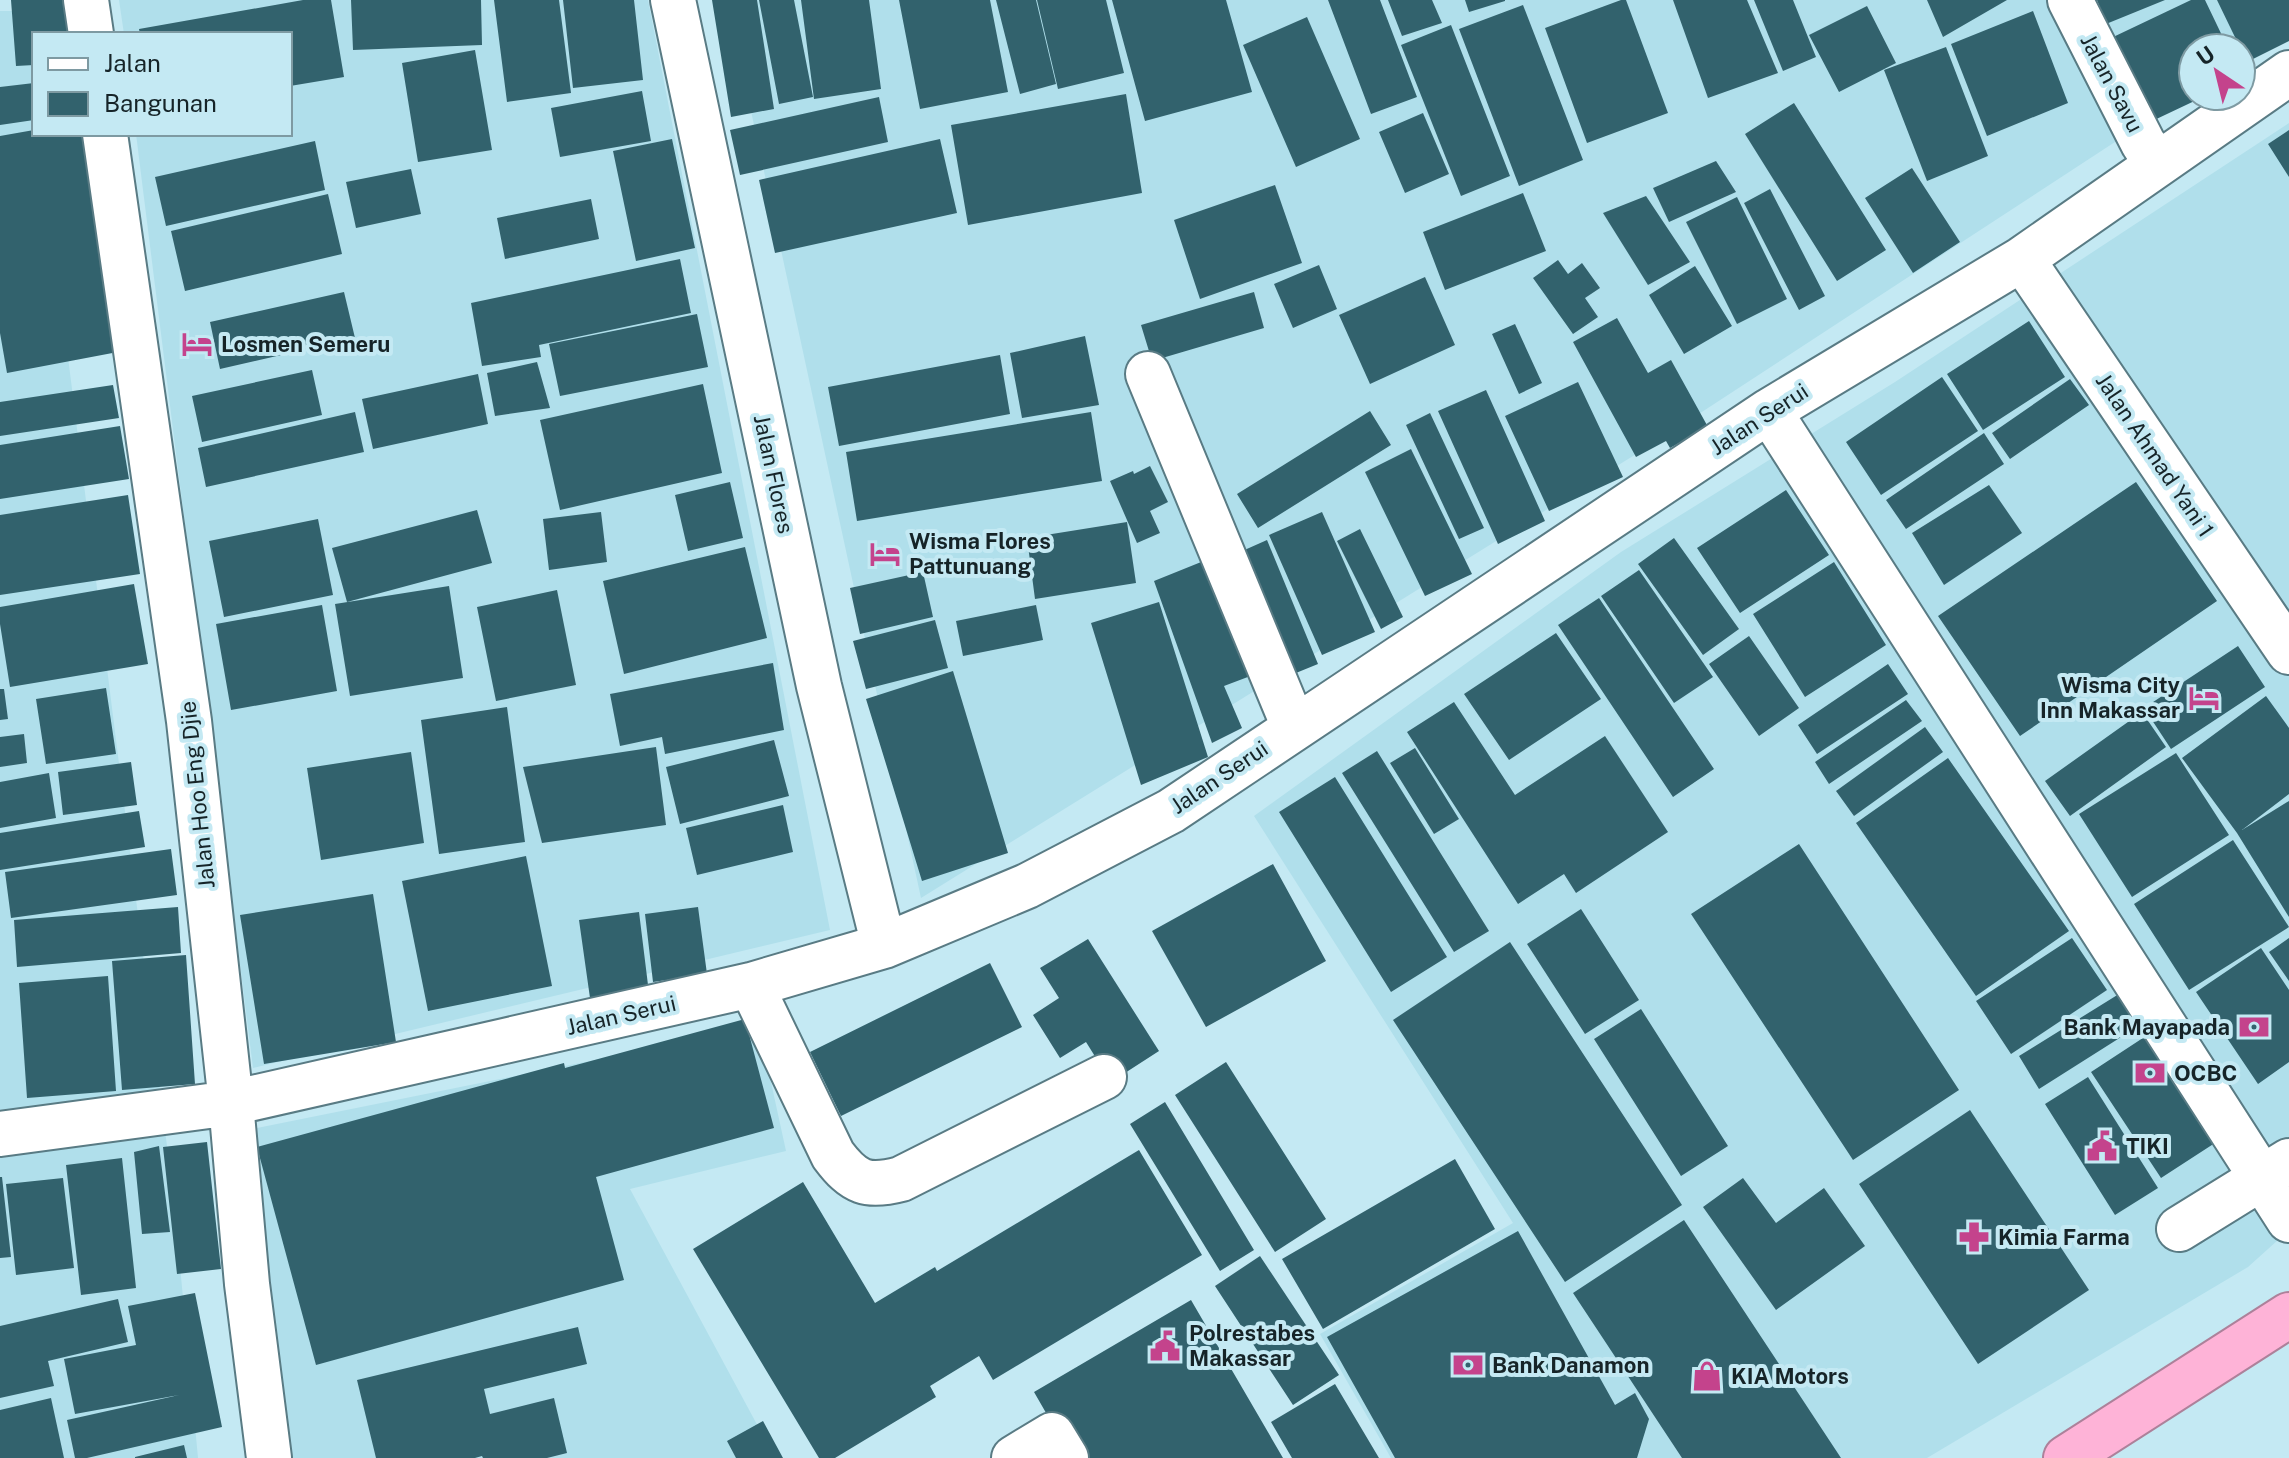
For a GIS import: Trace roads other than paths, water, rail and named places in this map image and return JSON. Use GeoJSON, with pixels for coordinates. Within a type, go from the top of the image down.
{"type":"FeatureCollection","features":[{"type":"Feature","properties":{"kind":"highway"},"geometry":{"type":"LineString","coordinates":[[2066,1458],[2289,1315]]}},
{"type":"Feature","properties":{"kind":"street"},"geometry":{"type":"LineString","coordinates":[[86,0],[91,32]]}},
{"type":"Feature","properties":{"kind":"street","name":"Jalan Flores"},"geometry":{"type":"LineString","coordinates":[[673,0],[819,686],[884,946]]}},
{"type":"Feature","properties":{"kind":"street","name":"Jalan Savu"},"geometry":{"type":"LineString","coordinates":[[2070,0],[2143,143],[2157,164]]}},
{"type":"Feature","properties":{"kind":"street","name":"Jalan Serui"},"geometry":{"type":"LineString","coordinates":[[0,1134],[231,1103],[751,985],[884,946],[1027,886],[1171,811],[1769,411],[2022,259],[2289,73]]}},
{"type":"Feature","properties":{"kind":"street","name":"Jalan Hoo Eng Djie"},"geometry":{"type":"LineString","coordinates":[[105,136],[189,721],[231,1103],[247,1284],[269,1458]]}},
{"type":"Feature","properties":{"kind":"street","name":"Jalan Ahmad Yani 1"},"geometry":{"type":"LineString","coordinates":[[2022,259],[2289,652]]}},
{"type":"Feature","properties":{"kind":"street"},"geometry":{"type":"LineString","coordinates":[[1148,374],[1294,727]]}},
{"type":"Feature","properties":{"kind":"street"},"geometry":{"type":"LineString","coordinates":[[1769,411],[2276,1169],[2289,1220]]}},
{"type":"Feature","properties":{"kind":"street"},"geometry":{"type":"LineString","coordinates":[[751,985],[833,1155],[843,1168],[861,1181],[879,1185],[901,1179],[1104,1077]]}},
{"type":"Feature","properties":{"kind":"street"},"geometry":{"type":"LineString","coordinates":[[2179,1229],[2276,1169]]}},
{"type":"Feature","properties":{"kind":"street"},"geometry":{"type":"LineString","coordinates":[[1014,1458],[1052,1435],[1066,1458]]}},
{"type":"Feature","properties":{"kind":"place","name":"Losmen Semeru"},"geometry":{"type":"Point","coordinates":[197,344]}},
{"type":"Feature","properties":{"kind":"place","name":"Wisma Flores Pattunuang"},"geometry":{"type":"Point","coordinates":[885,554]}},
{"type":"Feature","properties":{"kind":"place","name":"Wisma City Inn Makassar"},"geometry":{"type":"Point","coordinates":[2204,698]}},
{"type":"Feature","properties":{"kind":"place","name":"Bank Mayapada"},"geometry":{"type":"Point","coordinates":[2254,1027]}},
{"type":"Feature","properties":{"kind":"place","name":"OCBC"},"geometry":{"type":"Point","coordinates":[2150,1073]}},
{"type":"Feature","properties":{"kind":"place","name":"TIKI"},"geometry":{"type":"Point","coordinates":[2102,1146]}},
{"type":"Feature","properties":{"kind":"place","name":"Kimia Farma"},"geometry":{"type":"Point","coordinates":[1974,1237]}},
{"type":"Feature","properties":{"kind":"place","name":"Polrestabes Makassar"},"geometry":{"type":"Point","coordinates":[1165,1346]}},
{"type":"Feature","properties":{"kind":"place","name":"Bank Danamon"},"geometry":{"type":"Point","coordinates":[1468,1365]}},
{"type":"Feature","properties":{"kind":"place","name":"KIA Motors"},"geometry":{"type":"Point","coordinates":[1707,1376]}}]}
